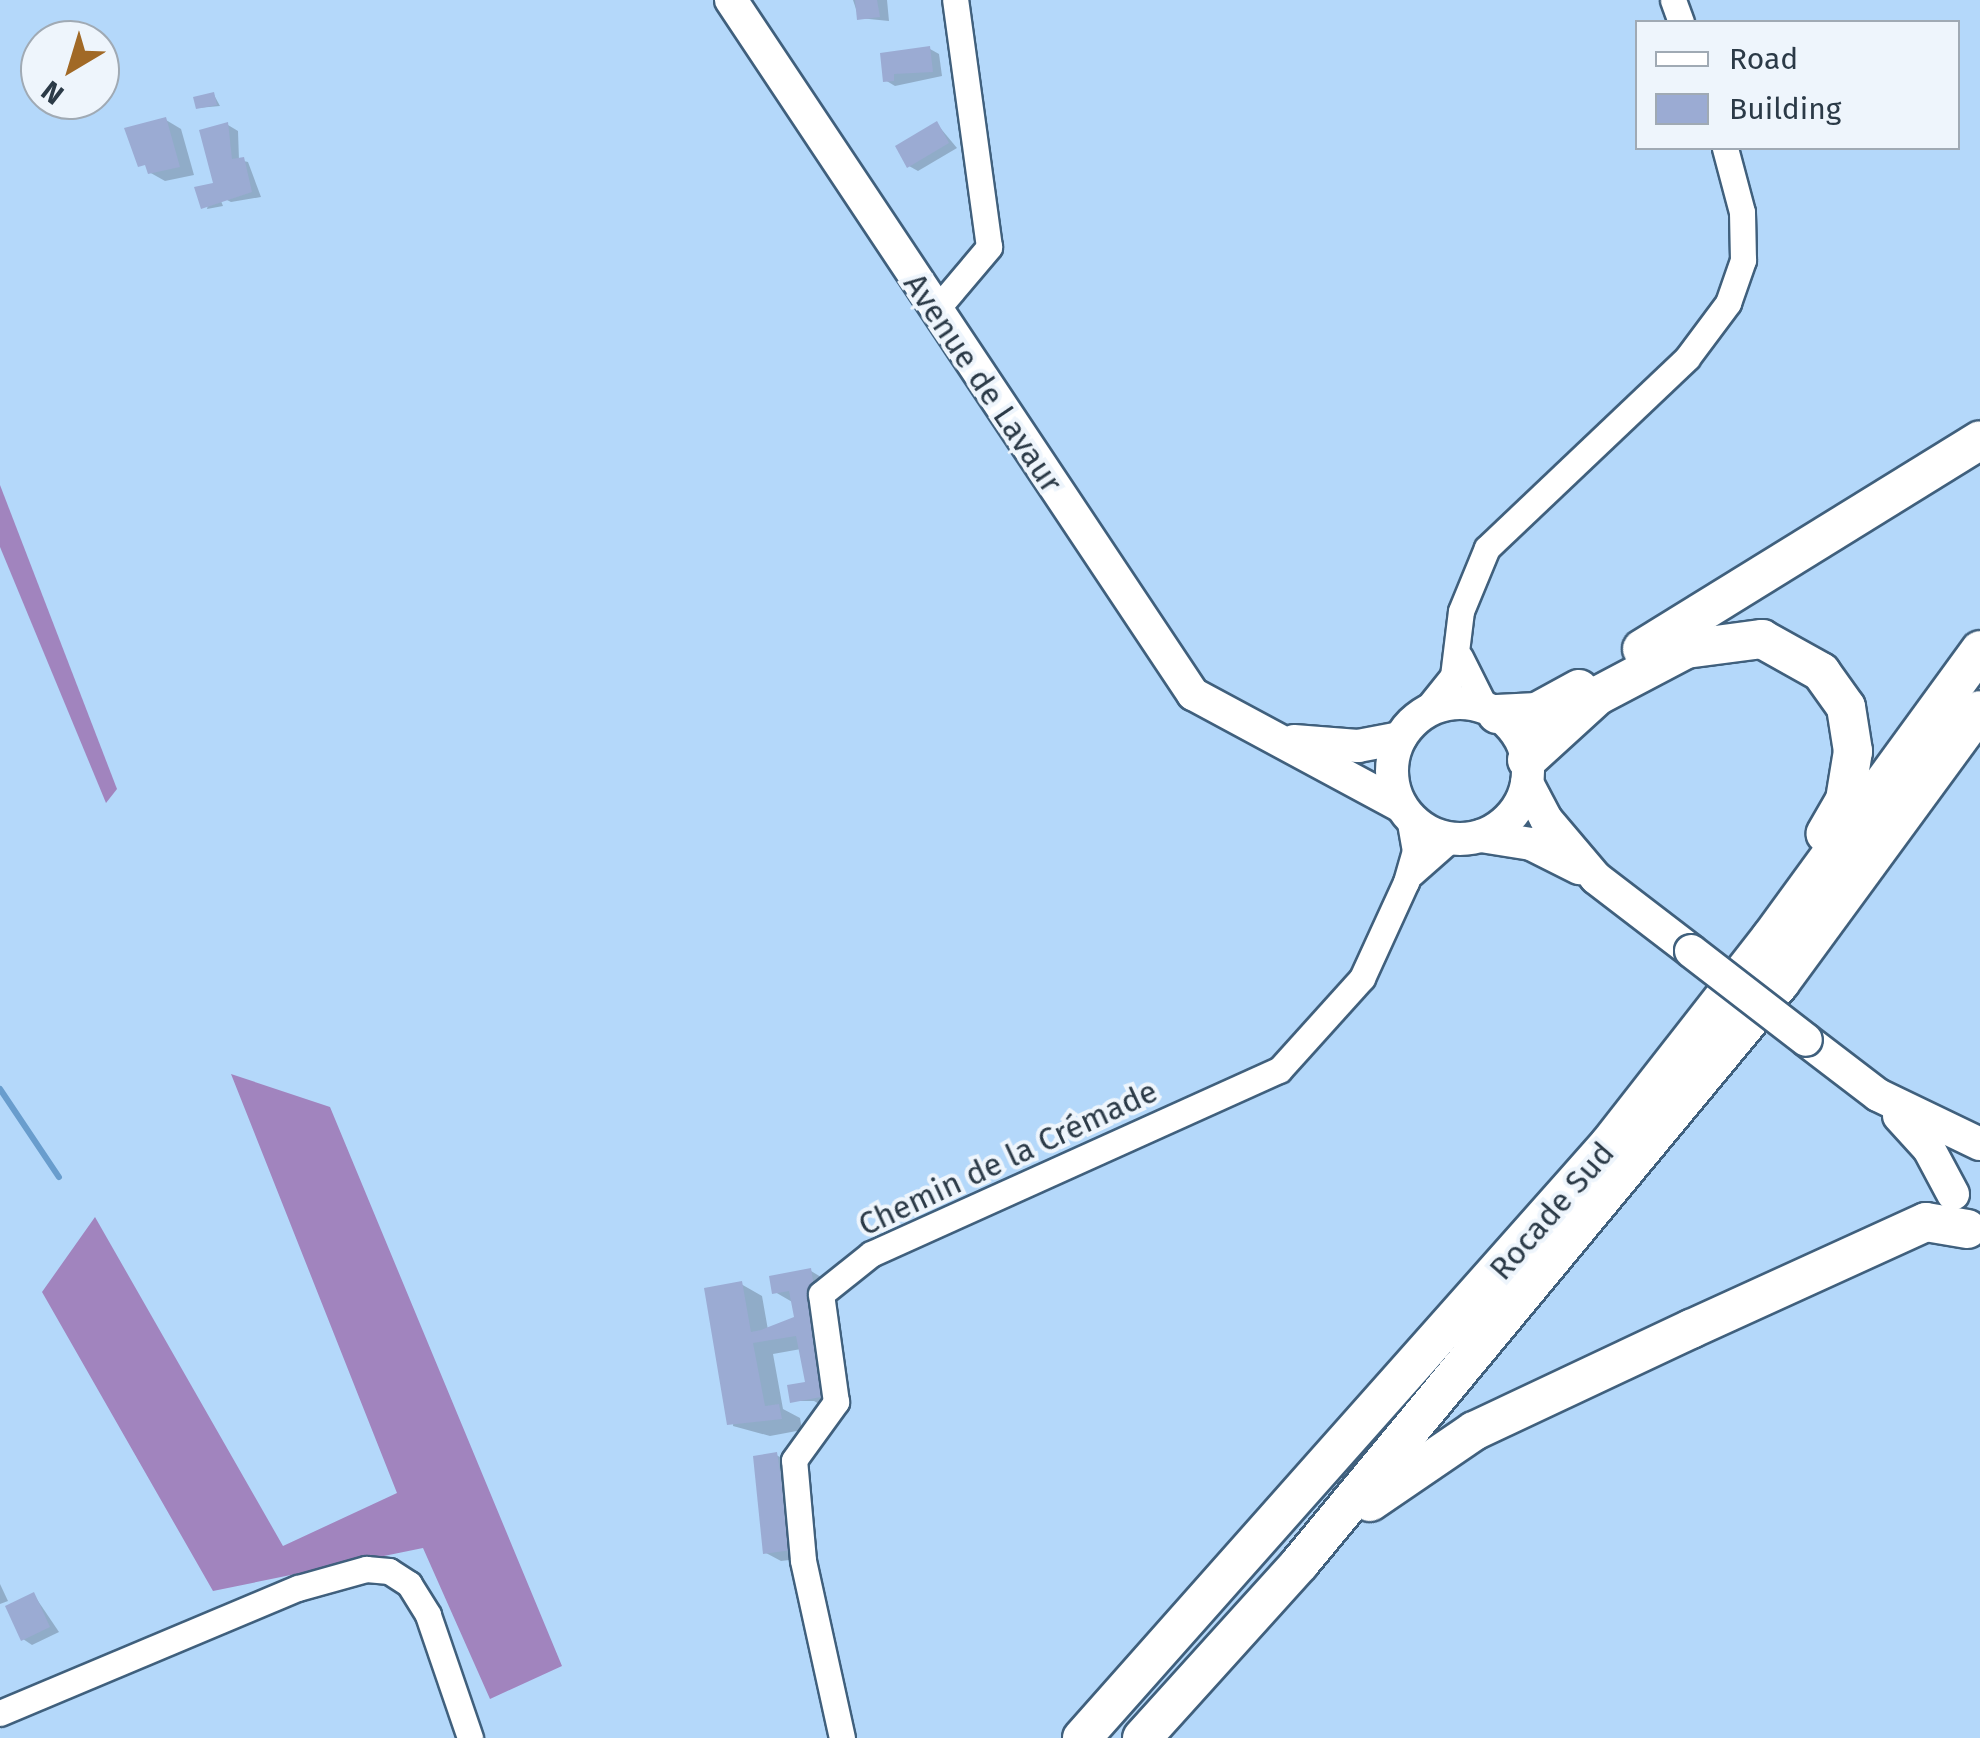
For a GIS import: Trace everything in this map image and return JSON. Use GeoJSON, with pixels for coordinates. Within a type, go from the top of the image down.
{"type":"FeatureCollection","features":[{"type":"Feature","properties":{"kind":"highway"},"geometry":{"type":"LineString","coordinates":[[1491,711],[1537,712],[1593,681],[1980,440]]}},
{"type":"Feature","properties":{"kind":"highway"},"geometry":{"type":"LineString","coordinates":[[1527,771],[1597,696],[1686,649],[1762,639],[1821,672],[1846,707],[1854,751],[1845,800],[1771,936]]}},
{"type":"Feature","properties":{"kind":"highway","name":"Rocade Sud"},"geometry":{"type":"LineString","coordinates":[[1082,1738],[1539,1228],[1771,936],[1980,650]]}},
{"type":"Feature","properties":{"kind":"highway","name":"Rocade Sud"},"geometry":{"type":"LineString","coordinates":[[1142,1738],[1300,1563],[1780,983],[1980,710]]}},
{"type":"Feature","properties":{"kind":"highway"},"geometry":{"type":"LineString","coordinates":[[1300,1563],[1385,1488],[1474,1431],[1926,1222],[1974,1234]]}},
{"type":"Feature","properties":{"kind":"main road","name":"Avenue de Lavaur"},"geometry":{"type":"LineString","coordinates":[[731,0],[935,312],[1194,694],[1265,736],[1382,790],[1405,811]]}},
{"type":"Feature","properties":{"kind":"main road"},"geometry":{"type":"LineString","coordinates":[[1596,878],[1546,819],[1512,726],[1491,711],[1444,704],[1424,712],[1400,738],[1392,772],[1405,811],[1466,837],[1531,844],[1596,878],[1878,1095],[1929,1150],[1974,1234]]}},
{"type":"Feature","properties":{"kind":"main road"},"geometry":{"type":"LineString","coordinates":[[1265,736],[1334,746],[1400,738]]}},
{"type":"Feature","properties":{"kind":"main road"},"geometry":{"type":"LineString","coordinates":[[1466,837],[1511,816],[1527,771]]}},
{"type":"Feature","properties":{"kind":"main road"},"geometry":{"type":"LineString","coordinates":[[1878,1095],[1980,1146],[1958,1170],[1953,1194]]}},
{"type":"Feature","properties":{"kind":"street"},"geometry":{"type":"LineString","coordinates":[[935,312],[988,247],[955,0]]}},
{"type":"Feature","properties":{"kind":"street"},"geometry":{"type":"LineString","coordinates":[[1424,712],[1443,694],[1460,657],[1461,611],[1488,548],[1686,358],[1728,303],[1743,260],[1742,212],[1725,150]]}},
{"type":"Feature","properties":{"kind":"street"},"geometry":{"type":"LineString","coordinates":[[1460,657],[1491,711]]}},
{"type":"Feature","properties":{"kind":"street"},"geometry":{"type":"LineString","coordinates":[[1405,811],[1415,851],[1406,882]]}},
{"type":"Feature","properties":{"kind":"street"},"geometry":{"type":"LineString","coordinates":[[1406,882],[1466,837]]}},
{"type":"Feature","properties":{"kind":"street","name":"Chemin de la Crémade"},"geometry":{"type":"LineString","coordinates":[[842,1738],[803,1560],[794,1460],[836,1402],[821,1294],[871,1254],[1278,1070],[1362,978],[1406,882]]}},
{"type":"Feature","properties":{"kind":"street"},"geometry":{"type":"LineString","coordinates":[[0,1713],[298,1588],[366,1569],[389,1571],[409,1584],[428,1616],[470,1738]]}},
{"type":"Feature","properties":{"kind":"shaded area"},"geometry":{"type":"Polygon","coordinates":[[[0,485],[117,789],[106,803],[0,547],[0,485]]]}},
{"type":"Feature","properties":{"kind":"shaded area"},"geometry":{"type":"Polygon","coordinates":[[[231,1074],[330,1107],[562,1666],[490,1699],[423,1548],[213,1591],[42,1292],[95,1217],[283,1546],[397,1493],[231,1074]]]}},
{"type":"Feature","properties":{"kind":"building"},"geometry":{"type":"Polygon","coordinates":[[[855,0],[877,0],[880,17],[857,20],[855,0]]]}},
{"type":"Feature","properties":{"kind":"building"},"geometry":{"type":"Polygon","coordinates":[[[930,46],[933,72],[894,74],[894,81],[883,82],[880,53],[930,46]]]}},
{"type":"Feature","properties":{"kind":"building"},"geometry":{"type":"Polygon","coordinates":[[[214,92],[217,105],[196,109],[193,97],[214,92]]]}},
{"type":"Feature","properties":{"kind":"building"},"geometry":{"type":"Polygon","coordinates":[[[166,117],[180,167],[148,174],[145,165],[138,167],[124,128],[166,117]]]}},
{"type":"Feature","properties":{"kind":"building"},"geometry":{"type":"Polygon","coordinates":[[[937,121],[949,143],[907,168],[895,146],[937,121]]]}},
{"type":"Feature","properties":{"kind":"building"},"geometry":{"type":"Polygon","coordinates":[[[228,122],[232,159],[244,157],[252,192],[201,209],[194,187],[213,183],[199,130],[228,122]]]}},
{"type":"Feature","properties":{"kind":"building"},"geometry":{"type":"Polygon","coordinates":[[[811,1268],[831,1395],[790,1403],[787,1385],[805,1382],[796,1336],[753,1343],[765,1406],[779,1404],[782,1419],[727,1425],[704,1288],[742,1281],[751,1332],[794,1317],[789,1291],[772,1294],[769,1276],[811,1268]]]}},
{"type":"Feature","properties":{"kind":"building"},"geometry":{"type":"Polygon","coordinates":[[[777,1452],[792,1550],[763,1554],[753,1456],[777,1452]]]}},
{"type":"Feature","properties":{"kind":"building"},"geometry":{"type":"Polygon","coordinates":[[[34,1592],[50,1627],[21,1641],[5,1606],[34,1592]]]}},
{"type":"Feature","properties":{"kind":"waterway"},"geometry":{"type":"LineString","coordinates":[[0,1089],[59,1177]]}}]}
